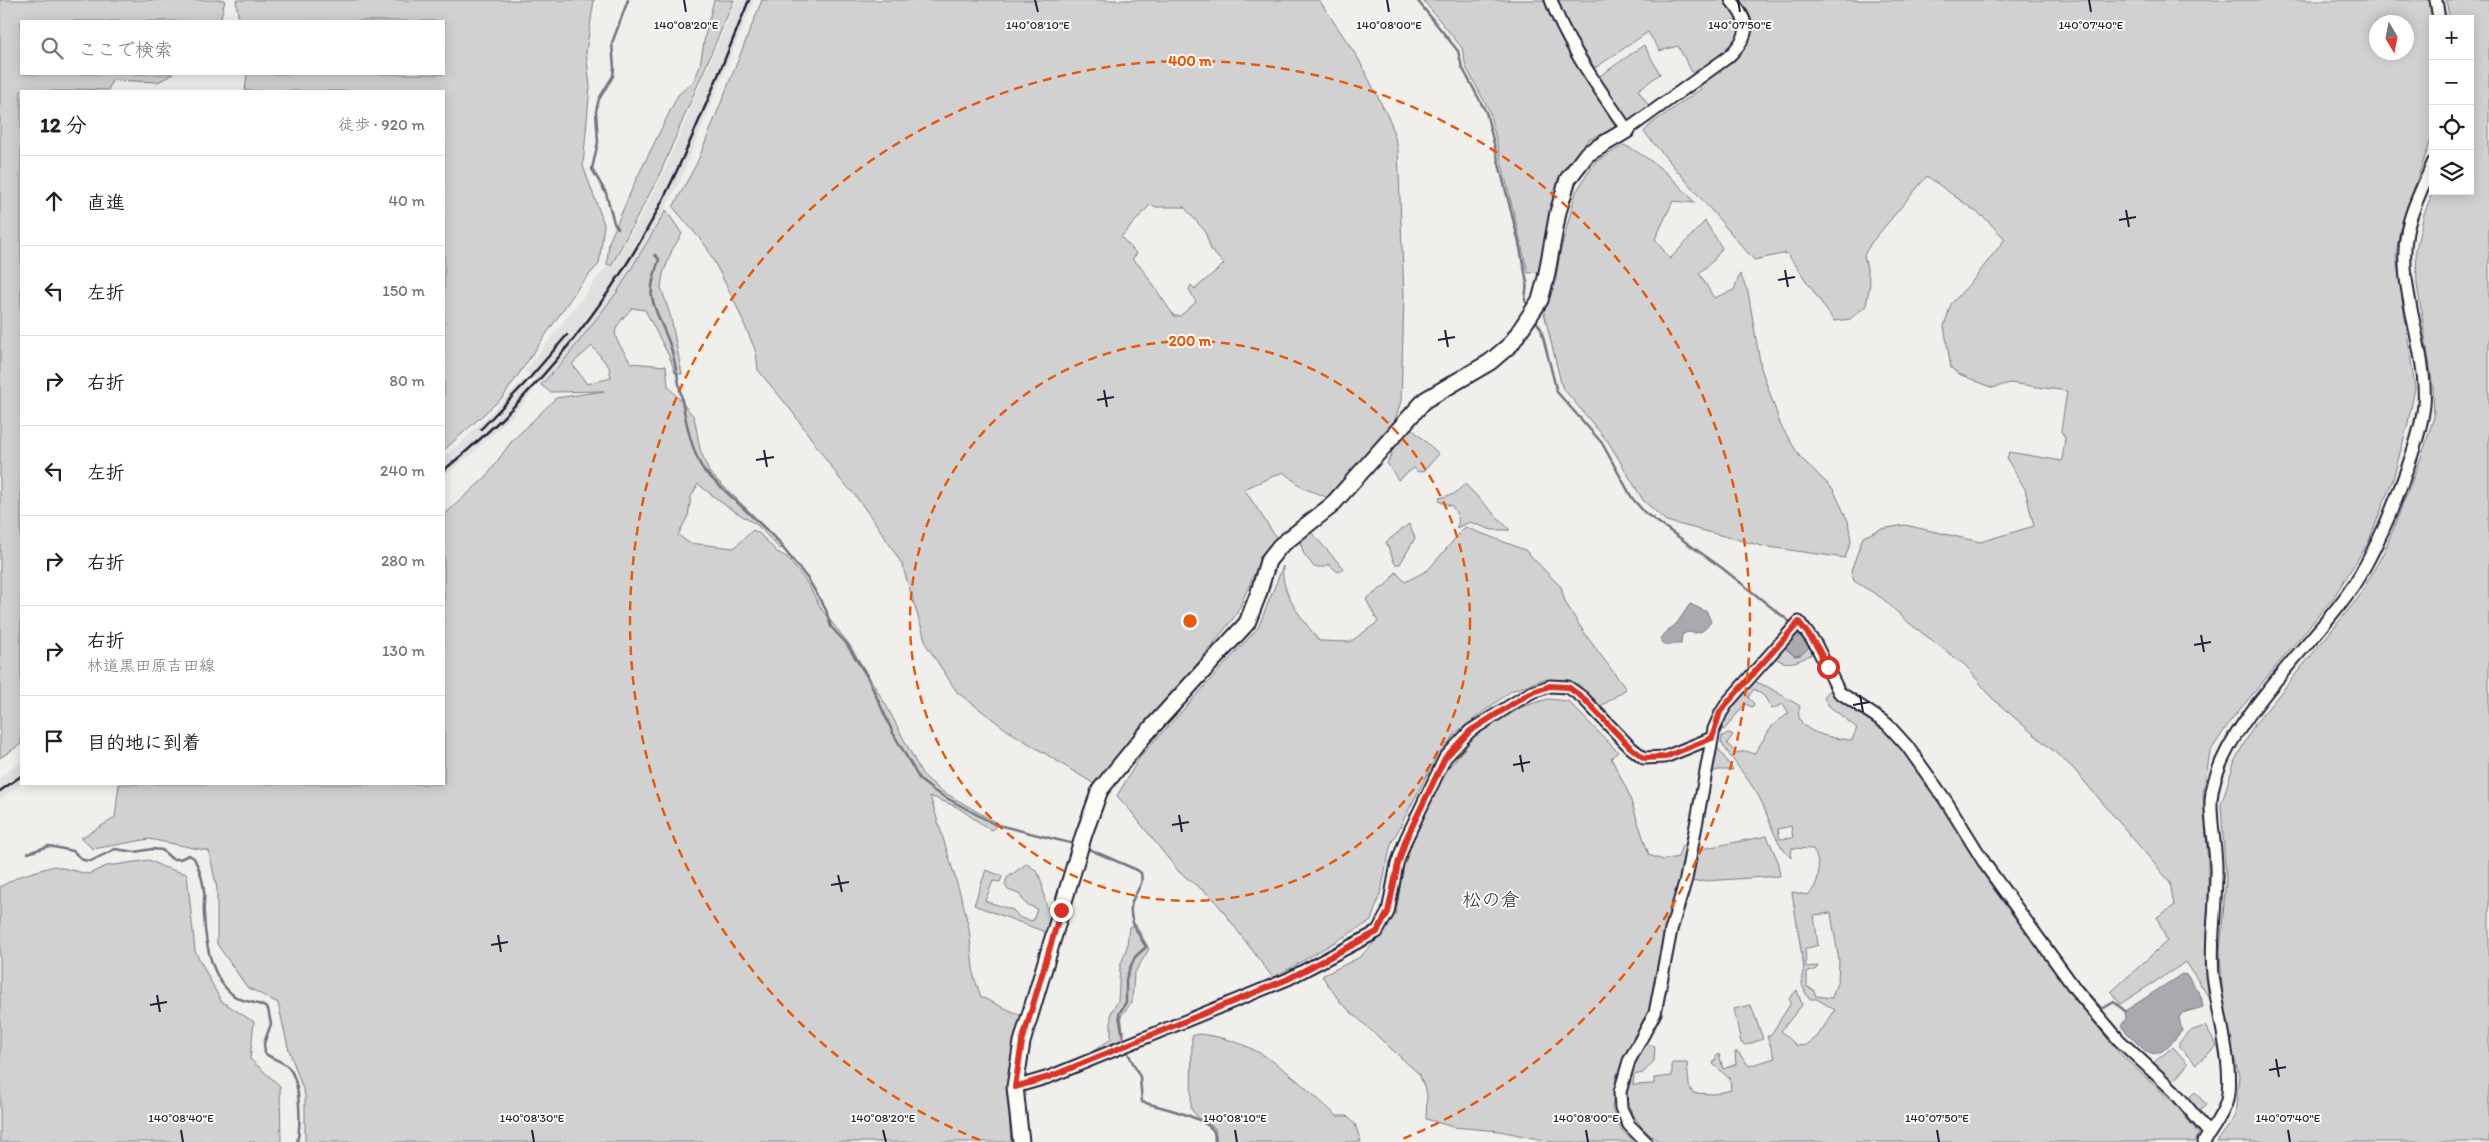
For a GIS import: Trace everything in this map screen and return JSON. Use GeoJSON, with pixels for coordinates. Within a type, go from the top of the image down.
{"type":"FeatureCollection","features":[{"type":"Feature","properties":{"kind":"street"},"geometry":{"type":"LineString","coordinates":[[1552,0],[1560,24],[1569,41],[1628,130]]}},
{"type":"Feature","properties":{"kind":"street"},"geometry":{"type":"LineString","coordinates":[[1021,1142],[1015,1087],[1022,1042],[1086,826],[1100,790],[1143,737],[1247,624],[1268,561],[1280,546],[1331,506],[1425,400],[1490,362],[1511,344],[1532,315],[1540,300],[1558,212],[1568,179],[1587,154],[1628,130],[1739,47],[1747,26],[1744,15],[1731,0]]}},
{"type":"Feature","properties":{"kind":"street"},"geometry":{"type":"LineString","coordinates":[[2436,0],[2438,15]]}},
{"type":"Feature","properties":{"kind":"street"},"geometry":{"type":"LineString","coordinates":[[1646,1142],[1629,1125],[1621,1108],[1620,1092],[1630,1061],[1655,1013],[1671,930],[1686,879],[1712,738],[1724,707],[1799,622],[1816,645],[1839,692],[1888,724],[1907,746],[1946,801],[1987,868],[2076,990],[2119,1040],[2174,1091],[2207,1137],[2219,1120],[2227,1101],[2228,1076],[2213,973],[2212,944],[2216,875],[2211,800],[2216,777],[2228,748],[2247,720],[2342,603],[2366,566],[2396,498],[2421,422],[2424,405],[2424,381],[2405,258],[2407,232],[2429,174]]}},
{"type":"Feature","properties":{"kind":"street"},"geometry":{"type":"LineString","coordinates":[[1015,1087],[1049,1077],[1288,979],[1377,932],[1388,912],[1398,864],[1406,839],[1445,758],[1470,731],[1530,693],[1550,686],[1568,687],[1582,697],[1630,747],[1644,758],[1665,757],[1712,738]]}},
{"type":"Feature","properties":{"kind":"shaded area"},"geometry":{"type":"Polygon","coordinates":[[[0,0],[225,0],[220,20],[20,20],[20,75],[171,75],[158,82],[112,80],[108,90],[20,90],[20,745],[0,758],[0,0]]]}},
{"type":"Feature","properties":{"kind":"shaded area"},"geometry":{"type":"Polygon","coordinates":[[[236,0],[594,0],[586,52],[590,86],[583,166],[604,224],[599,264],[580,285],[503,397],[445,449],[445,90],[245,90],[247,75],[445,75],[445,20],[239,20],[236,0]]]}},
{"type":"Feature","properties":{"kind":"shaded area"},"geometry":{"type":"Polygon","coordinates":[[[714,0],[734,0],[658,178],[611,266],[607,264],[609,242],[635,182],[678,95],[694,81],[700,66],[714,0]]]}},
{"type":"Feature","properties":{"kind":"shaded area"},"geometry":{"type":"Polygon","coordinates":[[[736,0],[754,0],[680,181],[618,291],[566,358],[541,385],[525,371],[606,267],[610,268],[639,220],[662,176],[736,0]]]}},
{"type":"Feature","properties":{"kind":"shaded area"},"geometry":{"type":"Polygon","coordinates":[[[762,0],[1319,0],[1358,58],[1391,123],[1398,149],[1404,296],[1401,401],[1395,420],[1329,498],[1303,488],[1283,472],[1244,489],[1276,537],[1256,570],[1236,615],[1099,787],[1007,730],[957,692],[927,646],[902,564],[854,494],[840,479],[791,410],[758,370],[756,352],[734,300],[706,246],[673,207],[697,163],[762,0]],[[1151,204],[1121,237],[1137,254],[1132,259],[1141,267],[1174,316],[1180,316],[1196,302],[1189,289],[1191,285],[1195,289],[1224,264],[1211,250],[1205,231],[1184,207],[1156,207],[1151,204]]]}},
{"type":"Feature","properties":{"kind":"shaded area"},"geometry":{"type":"Polygon","coordinates":[[[1423,0],[1546,0],[1569,50],[1618,127],[1588,140],[1558,179],[1540,272],[1528,273],[1489,110],[1466,67],[1462,48],[1423,0]]]}},
{"type":"Feature","properties":{"kind":"shaded area"},"geometry":{"type":"Polygon","coordinates":[[[1557,0],[2430,0],[2434,15],[2429,15],[2429,145],[2400,228],[2396,256],[2415,388],[2408,423],[2393,479],[2368,543],[2333,598],[2231,720],[2210,752],[2203,794],[2208,864],[2208,996],[2186,962],[2120,1004],[2111,992],[2167,941],[2157,917],[2174,906],[2170,882],[2072,767],[1993,699],[1966,666],[1909,623],[1882,598],[1854,581],[1851,571],[1863,537],[1881,529],[1905,525],[1980,542],[2034,526],[2025,489],[2007,459],[2009,452],[2062,461],[2065,438],[2061,431],[2067,391],[2010,383],[1993,388],[1959,374],[1951,368],[1944,326],[1951,304],[1974,279],[2005,239],[1986,219],[1927,176],[1871,243],[1864,255],[1870,283],[1866,306],[1850,319],[1834,321],[1787,253],[1754,260],[1644,132],[1651,124],[1701,89],[1678,46],[1660,51],[1648,32],[1595,68],[1564,21],[1557,0]]]}},
{"type":"Feature","properties":{"kind":"shaded area"},"geometry":{"type":"Polygon","coordinates":[[[2446,0],[2489,0],[2489,1142],[2217,1142],[2235,1117],[2239,1075],[2224,1022],[2220,951],[2226,879],[2221,805],[2235,760],[2255,724],[2359,597],[2385,550],[2422,455],[2434,417],[2433,387],[2417,284],[2416,249],[2424,214],[2431,195],[2474,195],[2474,15],[2449,15],[2446,0]]]}},
{"type":"Feature","properties":{"kind":"shaded area"},"geometry":{"type":"Polygon","coordinates":[[[1644,45],[1660,74],[1638,90],[1651,109],[1630,122],[1623,121],[1597,78],[1644,45]]]}},
{"type":"Feature","properties":{"kind":"shaded area"},"geometry":{"type":"Polygon","coordinates":[[[1624,145],[1644,156],[1662,170],[1695,203],[1673,201],[1655,239],[1670,259],[1705,221],[1722,248],[1713,261],[1699,273],[1714,298],[1734,290],[1740,274],[1748,292],[1761,368],[1781,426],[1800,457],[1833,489],[1848,521],[1851,541],[1845,558],[1762,546],[1666,521],[1643,500],[1609,443],[1562,387],[1543,309],[1555,285],[1560,253],[1576,192],[1595,162],[1624,145]]]}},
{"type":"Feature","properties":{"kind":"shaded area"},"geometry":{"type":"Polygon","coordinates":[[[666,210],[682,234],[672,250],[663,274],[661,287],[671,318],[682,374],[675,373],[670,358],[645,310],[632,308],[616,329],[617,340],[631,363],[666,366],[668,386],[694,417],[700,449],[709,472],[784,545],[780,549],[757,525],[726,506],[698,484],[691,497],[688,516],[678,535],[689,543],[734,548],[753,530],[760,534],[777,552],[787,557],[806,581],[822,610],[849,644],[886,705],[922,774],[940,790],[997,823],[993,830],[989,829],[957,807],[930,796],[963,903],[969,929],[974,977],[981,997],[1022,1016],[1007,1092],[1011,1142],[305,1142],[305,1095],[288,1047],[278,1003],[247,987],[217,944],[217,889],[209,851],[149,839],[93,849],[81,838],[115,818],[119,785],[445,785],[445,514],[486,477],[511,442],[556,398],[604,391],[550,392],[541,385],[566,358],[618,291],[666,210]],[[592,346],[572,364],[587,384],[611,378],[609,367],[592,346]]]}},
{"type":"Feature","properties":{"kind":"shaded area"},"geometry":{"type":"Polygon","coordinates":[[[523,380],[534,390],[514,414],[472,454],[445,475],[445,456],[460,444],[523,380]]]}},
{"type":"Feature","properties":{"kind":"shaded area"},"geometry":{"type":"Polygon","coordinates":[[[1410,427],[1439,454],[1424,471],[1418,472],[1414,468],[1398,480],[1387,463],[1392,455],[1390,447],[1410,427]]]}},
{"type":"Feature","properties":{"kind":"shaded area"},"geometry":{"type":"Polygon","coordinates":[[[1465,484],[1510,530],[1492,530],[1470,522],[1456,528],[1458,517],[1455,511],[1452,506],[1440,502],[1439,498],[1454,494],[1465,484]]]}},
{"type":"Feature","properties":{"kind":"shaded area"},"geometry":{"type":"Polygon","coordinates":[[[1409,524],[1415,538],[1400,564],[1395,564],[1386,542],[1409,524]]]}},
{"type":"Feature","properties":{"kind":"shaded area"},"geometry":{"type":"Polygon","coordinates":[[[1465,527],[1525,550],[1561,587],[1565,602],[1585,634],[1626,689],[1597,709],[1580,685],[1544,679],[1511,691],[1457,732],[1435,759],[1391,844],[1381,891],[1371,921],[1273,978],[1213,898],[1179,872],[1117,796],[1140,757],[1258,628],[1283,566],[1283,577],[1289,597],[1319,641],[1350,642],[1378,622],[1366,599],[1386,585],[1396,572],[1405,582],[1428,570],[1465,527]]]}},
{"type":"Feature","properties":{"kind":"shaded area"},"geometry":{"type":"Polygon","coordinates":[[[1310,531],[1344,569],[1338,572],[1328,564],[1325,567],[1314,567],[1304,554],[1299,539],[1310,531]]]}},
{"type":"Feature","properties":{"kind":"shaded area"},"geometry":{"type":"Polygon","coordinates":[[[1690,604],[1707,612],[1711,622],[1700,632],[1687,632],[1682,635],[1681,644],[1669,645],[1664,643],[1660,638],[1677,623],[1690,604]]]}},
{"type":"Feature","properties":{"kind":"shaded area"},"geometry":{"type":"Polygon","coordinates":[[[1802,629],[1815,652],[1794,662],[1789,663],[1778,660],[1774,656],[1797,630],[1802,629]],[[1799,632],[1785,648],[1795,656],[1799,632]]]}},
{"type":"Feature","properties":{"kind":"shaded area"},"geometry":{"type":"Polygon","coordinates":[[[1799,632],[1809,647],[1801,655],[1795,656],[1785,648],[1799,632]]]}},
{"type":"Feature","properties":{"kind":"shaded area"},"geometry":{"type":"Polygon","coordinates":[[[1754,681],[1800,706],[1799,715],[1801,722],[1807,728],[1825,736],[1852,740],[1857,728],[1829,706],[1824,698],[1831,688],[1883,725],[1915,762],[1992,887],[2075,998],[2118,1052],[2175,1104],[2199,1134],[2195,1142],[1660,1142],[1642,1127],[1630,1108],[1627,1086],[1628,1074],[1633,1062],[1647,1044],[1655,1046],[1654,1061],[1643,1073],[1634,1075],[1633,1085],[1654,1084],[1654,1078],[1672,1076],[1672,1063],[1687,1063],[1689,1086],[1693,1093],[1714,1094],[1731,1090],[1730,1079],[1713,1064],[1717,1055],[1719,1054],[1723,1069],[1736,1064],[1735,1052],[1738,1052],[1749,1066],[1775,1058],[1767,1036],[1770,1036],[1791,1003],[1789,999],[1797,990],[1802,1005],[1781,1031],[1796,1045],[1805,1046],[1817,1037],[1835,1010],[1817,999],[1809,999],[1803,988],[1802,981],[1804,969],[1792,892],[1808,895],[1812,890],[1818,873],[1816,855],[1813,849],[1792,848],[1791,858],[1785,851],[1776,837],[1759,797],[1721,742],[1722,736],[1730,733],[1733,735],[1727,743],[1736,753],[1746,751],[1754,754],[1773,725],[1789,713],[1783,704],[1772,709],[1764,696],[1754,689],[1748,697],[1754,704],[1752,707],[1745,704],[1724,730],[1720,729],[1734,702],[1748,685],[1754,681]],[[1791,826],[1778,829],[1780,839],[1793,838],[1791,826]],[[1831,913],[1814,915],[1818,945],[1805,949],[1806,967],[1818,966],[1807,973],[1807,987],[1813,989],[1816,996],[1832,998],[1838,980],[1839,961],[1831,913]]]}},
{"type":"Feature","properties":{"kind":"shaded area"},"geometry":{"type":"Polygon","coordinates":[[[1548,699],[1568,701],[1618,752],[1611,758],[1628,792],[1649,855],[1663,860],[1678,857],[1682,845],[1689,848],[1650,1012],[1633,1038],[1616,1077],[1612,1109],[1622,1131],[1635,1142],[1552,1142],[1500,1131],[1453,1127],[1426,1119],[1427,1094],[1419,1074],[1341,1003],[1322,976],[1360,957],[1382,934],[1396,914],[1404,860],[1445,772],[1475,736],[1521,707],[1548,699]]]}},
{"type":"Feature","properties":{"kind":"shaded area"},"geometry":{"type":"Polygon","coordinates":[[[1716,746],[1733,770],[1718,770],[1710,773],[1716,746]]]}},
{"type":"Feature","properties":{"kind":"shaded area"},"geometry":{"type":"Polygon","coordinates":[[[20,763],[21,785],[0,799],[0,777],[20,763]]]}},
{"type":"Feature","properties":{"kind":"shaded area"},"geometry":{"type":"Polygon","coordinates":[[[1767,836],[1777,859],[1780,876],[1690,882],[1696,850],[1767,836]]]}},
{"type":"Feature","properties":{"kind":"shaded area"},"geometry":{"type":"Polygon","coordinates":[[[149,860],[163,867],[187,874],[195,951],[221,1001],[254,1022],[250,1059],[280,1086],[281,1142],[0,1142],[0,887],[20,876],[54,866],[88,874],[107,866],[149,860]]]}},
{"type":"Feature","properties":{"kind":"shaded area"},"geometry":{"type":"Polygon","coordinates":[[[1026,864],[1037,873],[1042,884],[1048,909],[1055,912],[1048,933],[974,905],[986,870],[1002,876],[1000,882],[993,881],[985,901],[1013,910],[1020,918],[1033,921],[1037,909],[1026,904],[1019,894],[1008,890],[1005,885],[1007,878],[1026,864]]]}},
{"type":"Feature","properties":{"kind":"shaded area"},"geometry":{"type":"Polygon","coordinates":[[[1136,925],[1149,949],[1134,974],[1132,1002],[1121,1016],[1124,1037],[1121,1043],[1086,1056],[1111,1039],[1111,1013],[1118,1001],[1120,967],[1127,947],[1129,927],[1136,925]]]}},
{"type":"Feature","properties":{"kind":"shaded area"},"geometry":{"type":"Polygon","coordinates":[[[2182,974],[2187,975],[2201,996],[2203,1007],[2182,1013],[2179,1018],[2182,1031],[2161,1052],[2150,1053],[2121,1026],[2126,1019],[2125,1011],[2182,974]]]}},
{"type":"Feature","properties":{"kind":"shaded area"},"geometry":{"type":"Polygon","coordinates":[[[1751,1005],[1763,1039],[1746,1045],[1741,1043],[1734,1009],[1751,1005]]]}},
{"type":"Feature","properties":{"kind":"shaded area"},"geometry":{"type":"Polygon","coordinates":[[[2205,1026],[2217,1046],[2196,1064],[2179,1047],[2179,1043],[2190,1031],[2205,1026]]]}},
{"type":"Feature","properties":{"kind":"shaded area"},"geometry":{"type":"Polygon","coordinates":[[[1198,1034],[1240,1044],[1274,1062],[1337,1116],[1347,1116],[1355,1124],[1361,1142],[1217,1142],[1215,1128],[1200,1120],[1191,1109],[1192,1036],[1198,1034]]]}},
{"type":"Feature","properties":{"kind":"shaded area"},"geometry":{"type":"Polygon","coordinates":[[[2173,1047],[2188,1064],[2171,1084],[2153,1063],[2173,1047]]]}},
{"type":"Feature","properties":{"kind":"shaded area"},"geometry":{"type":"Polygon","coordinates":[[[2195,1092],[2206,1105],[2197,1113],[2186,1100],[2195,1092]]]}},
{"type":"Feature","properties":{"kind":"waterway"},"geometry":{"type":"LineString","coordinates":[[618,228],[614,223],[606,193],[592,169],[598,142],[596,111],[599,99],[613,76],[612,43],[628,0]]}},
{"type":"Feature","properties":{"kind":"waterway"},"geometry":{"type":"LineString","coordinates":[[1417,0],[1458,51],[1462,67],[1486,112],[1519,243],[1527,282],[1525,300],[1529,308]]}},
{"type":"Feature","properties":{"kind":"waterway"},"geometry":{"type":"LineString","coordinates":[[655,255],[659,259],[653,282],[652,297],[671,348],[688,428],[697,458],[704,471],[774,537],[808,579],[826,610],[831,627],[846,643],[868,678],[893,733],[920,780],[934,791],[994,824],[1074,844]]}},
{"type":"Feature","properties":{"kind":"waterway"},"geometry":{"type":"LineString","coordinates":[[1535,319],[1541,329],[1557,392],[1602,443],[1632,498],[1645,513],[1722,568],[1790,622],[1798,616],[1800,618]]}},
{"type":"Feature","properties":{"kind":"waterway"},"geometry":{"type":"LineString","coordinates":[[1935,776],[1951,798]]}},
{"type":"Feature","properties":{"kind":"waterway"},"geometry":{"type":"LineString","coordinates":[[28,853],[49,846],[73,851],[83,860],[91,861],[115,849],[135,852],[152,849],[162,850],[172,859],[180,859],[189,855],[194,858],[203,887],[206,936],[210,958],[219,979],[233,995],[268,1009],[271,1024],[264,1043],[265,1053],[288,1067],[292,1073],[298,1092],[299,1103],[297,1142]]}},
{"type":"Feature","properties":{"kind":"waterway"},"geometry":{"type":"LineString","coordinates":[[1084,847],[1137,870],[1141,873],[1142,877],[1132,902],[1131,914],[1134,926],[1146,947],[1135,957],[1126,979],[1126,1002],[1119,1014],[1124,1044]]}},
{"type":"Feature","properties":{"kind":"waterway"},"geometry":{"type":"LineString","coordinates":[[2002,879],[2019,902]]}},
{"type":"Feature","properties":{"kind":"waterway"},"geometry":{"type":"LineString","coordinates":[[2077,982],[2102,1009],[2114,1002],[2125,1011]]}},
{"type":"Feature","properties":{"kind":"waterway"},"geometry":{"type":"LineString","coordinates":[[1126,1049],[1140,1077],[1142,1102],[1200,1120],[1213,1130],[1215,1142]]}},
{"type":"Feature","properties":{"kind":"railway"},"geometry":{"type":"LineString","coordinates":[[445,469],[479,440],[544,374],[602,301],[628,262],[672,181],[712,91],[749,0]]}},
{"type":"Feature","properties":{"kind":"railway"},"geometry":{"type":"LineString","coordinates":[[481,429],[528,380],[567,335]]}},
{"type":"Feature","properties":{"kind":"railway"},"geometry":{"type":"LineString","coordinates":[[0,791],[20,777]]}},
{"type":"Feature","properties":{"kind":"district","name":"松の倉"},"geometry":{"type":"Point","coordinates":[1491,899]}},
{"type":"Feature","properties":{"kind":"route"},"geometry":{"type":"LineString","coordinates":[[1061,910],[1022,1042],[1015,1087],[1049,1077],[1288,979],[1377,932],[1388,912],[1392,886],[1406,839],[1425,796],[1445,758],[1470,731],[1530,693],[1550,686],[1568,687],[1582,697],[1611,725],[1638,755],[1644,758],[1657,759],[1698,745],[1712,738],[1720,712],[1799,622],[1816,645],[1828,667]]}}]}
